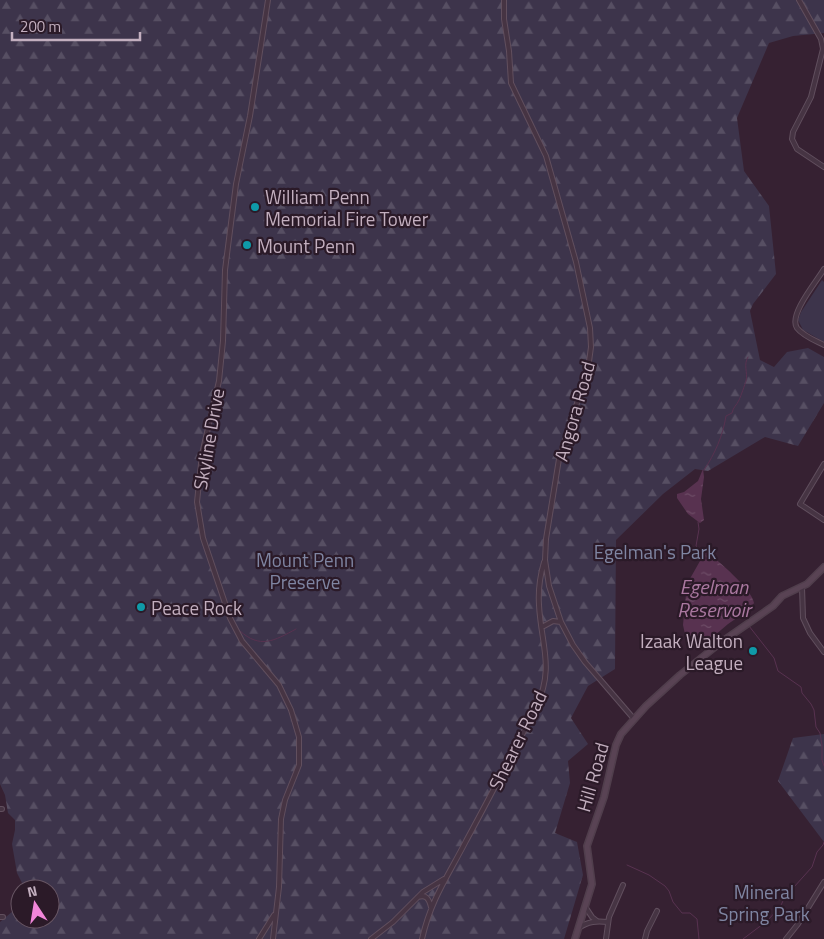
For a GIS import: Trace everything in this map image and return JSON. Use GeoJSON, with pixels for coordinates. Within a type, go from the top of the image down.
{"type":"FeatureCollection","features":[{"type":"Feature","properties":{"kind":"street","name":"Skyline Drive"},"geometry":{"type":"LineString","coordinates":[[268,0],[253,101],[236,184],[225,270],[223,341],[219,381],[202,454],[197,502],[203,538],[230,618],[238,635],[279,685],[291,710],[299,738],[299,765],[285,800],[281,819],[279,887],[273,939]]}},
{"type":"Feature","properties":{"kind":"street","name":"Angora Road"},"geometry":{"type":"LineString","coordinates":[[504,0],[504,19],[510,51],[511,83],[546,156],[576,262],[590,328],[591,347],[588,369],[559,459],[546,539],[545,560],[551,593],[561,622],[579,654],[634,719]]}},
{"type":"Feature","properties":{"kind":"street"},"geometry":{"type":"LineString","coordinates":[[799,0],[820,39],[823,49],[811,97],[793,132],[792,139],[800,152],[824,167]]}},
{"type":"Feature","properties":{"kind":"street"},"geometry":{"type":"LineString","coordinates":[[824,269],[797,311],[795,321],[796,326],[802,332],[824,345]]}},
{"type":"Feature","properties":{"kind":"street"},"geometry":{"type":"LineString","coordinates":[[824,464],[800,504],[824,520]]}},
{"type":"Feature","properties":{"kind":"street","name":"Shearer Road"},"geometry":{"type":"LineString","coordinates":[[422,939],[431,907],[444,879],[459,855],[538,704],[544,686],[546,649],[539,605],[539,585],[545,560]]}},
{"type":"Feature","properties":{"kind":"street","name":"Hill Road"},"geometry":{"type":"LineString","coordinates":[[575,939],[586,908],[592,878],[587,846],[604,796],[617,741],[621,734],[674,681],[720,643],[773,606],[782,596],[813,580],[824,567]]}},
{"type":"Feature","properties":{"kind":"street"},"geometry":{"type":"LineString","coordinates":[[802,587],[803,618],[810,633],[824,652]]}},
{"type":"Feature","properties":{"kind":"street"},"geometry":{"type":"LineString","coordinates":[[542,627],[553,621],[561,622]]}},
{"type":"Feature","properties":{"kind":"street"},"geometry":{"type":"LineString","coordinates":[[372,939],[393,922],[417,897],[444,879]]}},
{"type":"Feature","properties":{"kind":"street"},"geometry":{"type":"LineString","coordinates":[[786,939],[802,919],[824,882]]}},
{"type":"Feature","properties":{"kind":"street"},"geometry":{"type":"LineString","coordinates":[[606,939],[608,922],[623,885]]}},
{"type":"Feature","properties":{"kind":"street"},"geometry":{"type":"LineString","coordinates":[[417,897],[425,896],[428,898],[431,907]]}},
{"type":"Feature","properties":{"kind":"street"},"geometry":{"type":"LineString","coordinates":[[586,908],[597,921]]}},
{"type":"Feature","properties":{"kind":"street"},"geometry":{"type":"LineString","coordinates":[[645,939],[646,931],[657,911]]}},
{"type":"Feature","properties":{"kind":"street","name":"Skyline Drive"},"geometry":{"type":"LineString","coordinates":[[259,939],[275,913]]}},
{"type":"Feature","properties":{"kind":"street"},"geometry":{"type":"LineString","coordinates":[[579,928],[584,924],[597,921],[608,922]]}},
{"type":"Feature","properties":{"kind":"green space","name":"Mount Penn Preserve"},"geometry":{"type":"Polygon","coordinates":[[[0,0],[824,0],[824,33],[793,36],[769,43],[737,118],[744,171],[769,206],[776,274],[753,304],[750,311],[760,360],[774,367],[787,352],[808,348],[824,357],[824,403],[798,446],[765,437],[708,471],[695,469],[663,494],[616,540],[615,669],[588,686],[571,718],[588,744],[568,761],[570,783],[555,833],[577,842],[583,875],[564,939],[0,939],[0,922],[10,914],[10,929],[60,929],[60,879],[20,879],[17,873],[12,844],[15,820],[8,813],[5,795],[0,784],[0,0]]]}},
{"type":"Feature","properties":{"kind":"green space"},"geometry":{"type":"Polygon","coordinates":[[[822,280],[824,282],[824,342],[803,330],[798,320],[801,312],[822,280]]]}},
{"type":"Feature","properties":{"kind":"green space"},"geometry":{"type":"Polygon","coordinates":[[[824,734],[824,842],[778,781],[793,738],[824,734]]]}},
{"type":"Feature","properties":{"kind":"water"},"geometry":{"type":"Polygon","coordinates":[[[703,469],[704,477],[701,499],[704,520],[700,523],[688,514],[677,498],[677,494],[684,492],[698,481],[703,469]]]}},
{"type":"Feature","properties":{"kind":"water","name":"Egelman Reservoir"},"geometry":{"type":"Polygon","coordinates":[[[706,551],[741,583],[752,597],[754,603],[750,609],[728,624],[701,647],[689,639],[685,634],[683,625],[687,584],[700,561],[702,553],[706,551]]]}},
{"type":"Feature","properties":{"kind":"waterway"},"geometry":{"type":"LineString","coordinates":[[704,470],[718,444],[726,416],[732,413],[741,396],[746,381],[748,357]]}},
{"type":"Feature","properties":{"kind":"waterway"},"geometry":{"type":"LineString","coordinates":[[698,522],[699,529],[696,546],[702,553]]}},
{"type":"Feature","properties":{"kind":"waterway"},"geometry":{"type":"LineString","coordinates":[[749,626],[774,658],[778,671],[801,687],[802,693],[811,704],[814,710],[816,727],[820,733],[824,766]]}},
{"type":"Feature","properties":{"kind":"waterway"},"geometry":{"type":"LineString","coordinates":[[240,631],[254,640],[267,641],[274,640],[296,629]]}},
{"type":"Feature","properties":{"kind":"waterway"},"geometry":{"type":"LineString","coordinates":[[743,939],[767,921],[780,907],[785,897],[812,867],[817,852],[824,842]]}},
{"type":"Feature","properties":{"kind":"waterway"},"geometry":{"type":"LineString","coordinates":[[627,865],[649,875],[665,886],[673,902],[682,913],[690,913],[697,919],[699,939]]}},
{"type":"Feature","properties":{"kind":"place","name":"William Penn Memorial Fire Tower"},"geometry":{"type":"Point","coordinates":[255,207]}},
{"type":"Feature","properties":{"kind":"place","name":"Mount Penn"},"geometry":{"type":"Point","coordinates":[247,245]}},
{"type":"Feature","properties":{"kind":"place","name":"Peace Rock"},"geometry":{"type":"Point","coordinates":[141,607]}},
{"type":"Feature","properties":{"kind":"place","name":"Izaak Walton League"},"geometry":{"type":"Point","coordinates":[753,651]}},
{"type":"Feature","properties":{"kind":"park label","name":"Egelman's Park"},"geometry":{"type":"Point","coordinates":[655,551]}},
{"type":"Feature","properties":{"kind":"park label","name":"Mineral Spring Park"},"geometry":{"type":"Point","coordinates":[764,902]}}]}
